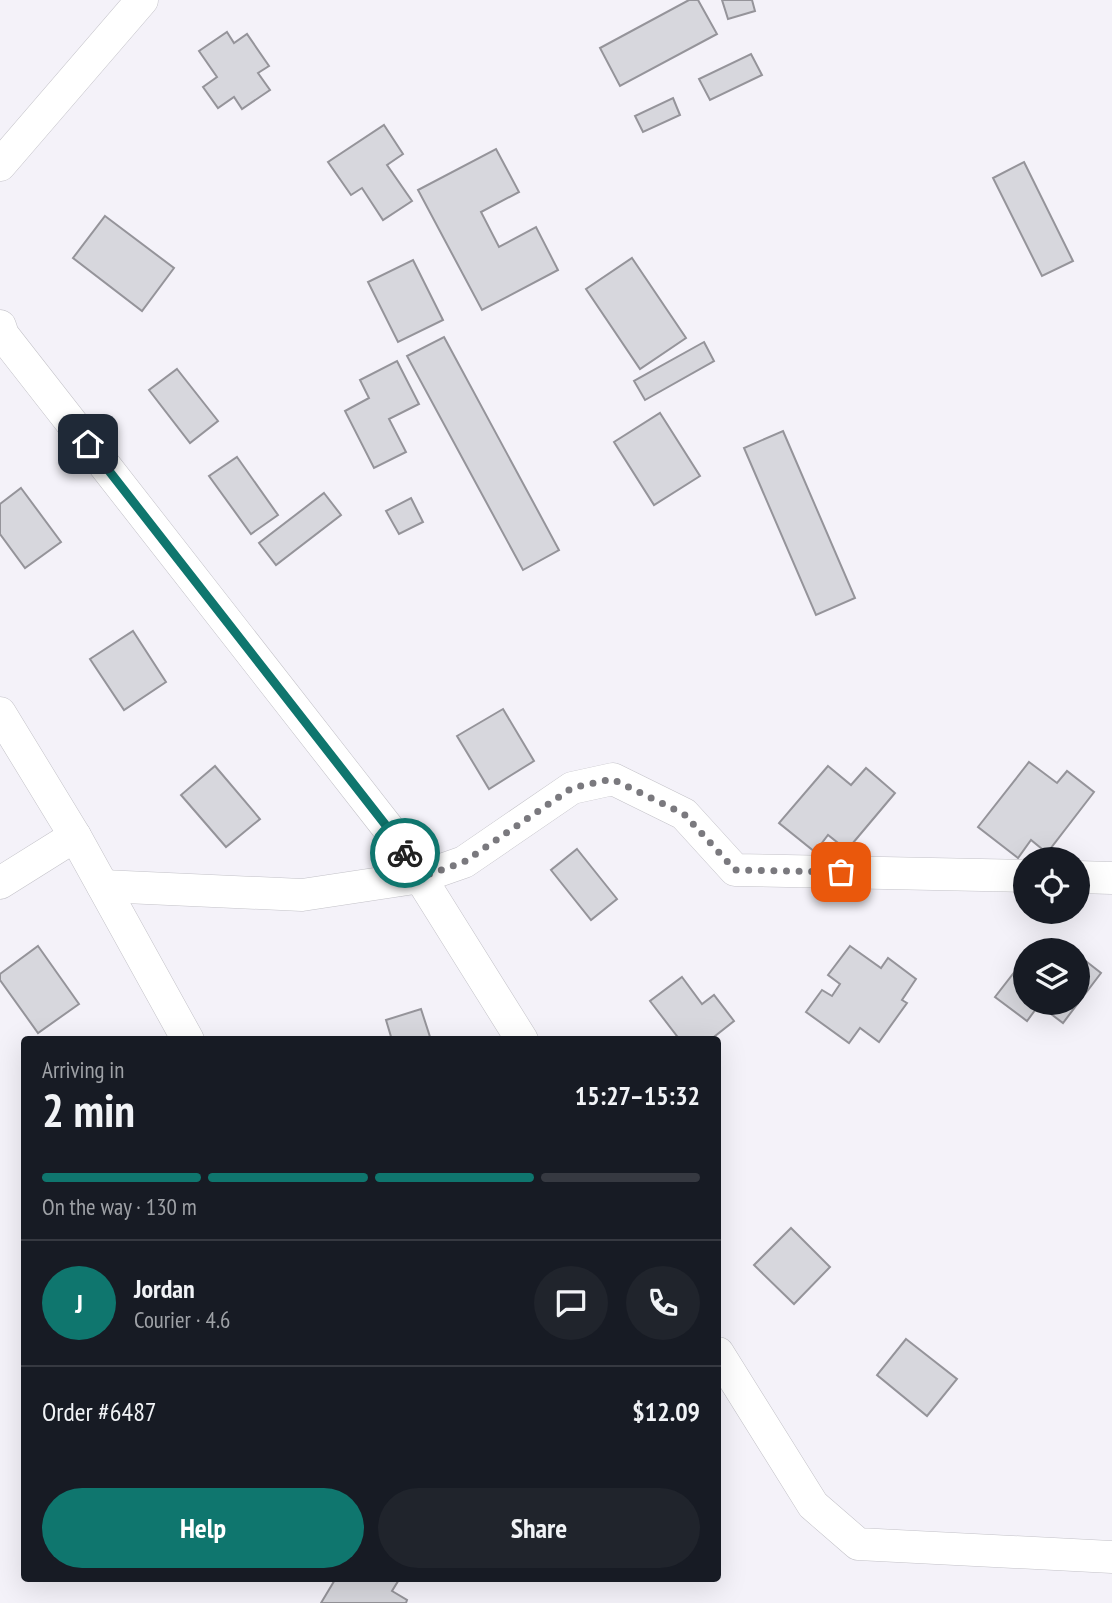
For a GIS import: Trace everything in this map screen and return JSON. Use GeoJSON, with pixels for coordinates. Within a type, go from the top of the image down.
{"type":"FeatureCollection","features":[{"type":"Feature","properties":{"kind":"street"},"geometry":{"type":"LineString","coordinates":[[0,165],[142,0]]}},
{"type":"Feature","properties":{"kind":"street"},"geometry":{"type":"LineString","coordinates":[[0,326],[3,335],[395,837],[520,1036]]}},
{"type":"Feature","properties":{"kind":"street"},"geometry":{"type":"LineString","coordinates":[[0,713],[75,836],[186,1036]]}},
{"type":"Feature","properties":{"kind":"street"},"geometry":{"type":"LineString","coordinates":[[103,886],[302,895],[421,877],[464,862],[572,788],[612,779],[684,814],[735,870],[1013,876]]}},
{"type":"Feature","properties":{"kind":"street"},"geometry":{"type":"LineString","coordinates":[[0,883],[75,836]]}},
{"type":"Feature","properties":{"kind":"street"},"geometry":{"type":"LineString","coordinates":[[1090,877],[1112,878]]}},
{"type":"Feature","properties":{"kind":"street"},"geometry":{"type":"LineString","coordinates":[[721,1358],[813,1505],[858,1544],[1112,1557]]}},
{"type":"Feature","properties":{"kind":"building"},"geometry":{"type":"Polygon","coordinates":[[[689,0],[698,0],[717,34],[620,86],[600,48],[689,0]]]}},
{"type":"Feature","properties":{"kind":"building"},"geometry":{"type":"Polygon","coordinates":[[[722,0],[752,0],[755,11],[728,19],[722,0]]]}},
{"type":"Feature","properties":{"kind":"building"},"geometry":{"type":"Polygon","coordinates":[[[227,32],[234,43],[247,34],[269,66],[258,73],[270,90],[242,109],[234,97],[218,108],[203,87],[217,77],[199,51],[227,32]]]}},
{"type":"Feature","properties":{"kind":"building"},"geometry":{"type":"Polygon","coordinates":[[[751,54],[762,75],[710,100],[699,79],[751,54]]]}},
{"type":"Feature","properties":{"kind":"building"},"geometry":{"type":"Polygon","coordinates":[[[673,98],[680,115],[643,132],[635,116],[673,98]]]}},
{"type":"Feature","properties":{"kind":"building"},"geometry":{"type":"Polygon","coordinates":[[[384,125],[403,154],[387,165],[412,201],[383,220],[362,188],[351,195],[328,162],[384,125]]]}},
{"type":"Feature","properties":{"kind":"building"},"geometry":{"type":"Polygon","coordinates":[[[496,149],[519,192],[481,212],[499,247],[536,227],[558,270],[482,310],[418,190],[496,149]]]}},
{"type":"Feature","properties":{"kind":"building"},"geometry":{"type":"Polygon","coordinates":[[[1024,162],[1073,261],[1042,276],[993,178],[1024,162]]]}},
{"type":"Feature","properties":{"kind":"building"},"geometry":{"type":"Polygon","coordinates":[[[105,216],[174,268],[142,311],[73,258],[105,216]]]}},
{"type":"Feature","properties":{"kind":"building"},"geometry":{"type":"Polygon","coordinates":[[[632,258],[686,338],[640,369],[586,289],[632,258]]]}},
{"type":"Feature","properties":{"kind":"building"},"geometry":{"type":"Polygon","coordinates":[[[413,260],[443,320],[398,342],[368,282],[413,260]]]}},
{"type":"Feature","properties":{"kind":"building"},"geometry":{"type":"Polygon","coordinates":[[[444,337],[559,550],[523,570],[407,356],[444,337]]]}},
{"type":"Feature","properties":{"kind":"building"},"geometry":{"type":"Polygon","coordinates":[[[704,342],[714,361],[645,400],[634,381],[704,342]]]}},
{"type":"Feature","properties":{"kind":"building"},"geometry":{"type":"Polygon","coordinates":[[[397,361],[419,404],[389,419],[406,452],[374,468],[345,411],[369,398],[360,380],[397,361]]]}},
{"type":"Feature","properties":{"kind":"building"},"geometry":{"type":"Polygon","coordinates":[[[177,369],[218,421],[190,443],[149,390],[177,369]]]}},
{"type":"Feature","properties":{"kind":"building"},"geometry":{"type":"Polygon","coordinates":[[[660,413],[700,476],[654,505],[614,442],[660,413]]]}},
{"type":"Feature","properties":{"kind":"building"},"geometry":{"type":"Polygon","coordinates":[[[783,431],[855,598],[816,615],[744,448],[783,431]]]}},
{"type":"Feature","properties":{"kind":"building"},"geometry":{"type":"Polygon","coordinates":[[[237,457],[278,515],[251,534],[209,476],[237,457]]]}},
{"type":"Feature","properties":{"kind":"building"},"geometry":{"type":"Polygon","coordinates":[[[21,488],[61,542],[25,568],[0,534],[0,504],[21,488]]]}},
{"type":"Feature","properties":{"kind":"building"},"geometry":{"type":"Polygon","coordinates":[[[324,493],[341,515],[276,565],[259,543],[324,493]]]}},
{"type":"Feature","properties":{"kind":"building"},"geometry":{"type":"Polygon","coordinates":[[[411,498],[423,522],[399,534],[386,511],[411,498]]]}},
{"type":"Feature","properties":{"kind":"building"},"geometry":{"type":"Polygon","coordinates":[[[133,631],[166,682],[124,710],[90,659],[133,631]]]}},
{"type":"Feature","properties":{"kind":"building"},"geometry":{"type":"Polygon","coordinates":[[[503,709],[534,761],[489,789],[457,736],[503,709]]]}},
{"type":"Feature","properties":{"kind":"building"},"geometry":{"type":"Polygon","coordinates":[[[1029,762],[1057,783],[1067,771],[1094,792],[1052,847],[1040,847],[1031,840],[1026,847],[1013,847],[1013,854],[978,827],[1029,762]]]}},
{"type":"Feature","properties":{"kind":"building"},"geometry":{"type":"Polygon","coordinates":[[[215,766],[260,819],[226,847],[181,795],[215,766]]]}},
{"type":"Feature","properties":{"kind":"building"},"geometry":{"type":"Polygon","coordinates":[[[828,766],[851,785],[866,768],[895,793],[847,850],[828,835],[815,852],[779,823],[828,766]]]}},
{"type":"Feature","properties":{"kind":"building"},"geometry":{"type":"Polygon","coordinates":[[[577,849],[617,899],[591,920],[551,870],[577,849]]]}},
{"type":"Feature","properties":{"kind":"building"},"geometry":{"type":"Polygon","coordinates":[[[38,946],[79,1004],[38,1033],[0,980],[0,974],[38,946]]]}},
{"type":"Feature","properties":{"kind":"building"},"geometry":{"type":"Polygon","coordinates":[[[850,946],[881,968],[888,958],[916,979],[902,1000],[907,1003],[879,1042],[860,1028],[849,1043],[806,1012],[822,990],[832,996],[840,984],[828,975],[850,946]]]}},
{"type":"Feature","properties":{"kind":"building"},"geometry":{"type":"Polygon","coordinates":[[[1090,964],[1101,973],[1090,987],[1090,964]]]}},
{"type":"Feature","properties":{"kind":"building"},"geometry":{"type":"Polygon","coordinates":[[[1013,974],[1013,1010],[995,997],[1013,974]]]}},
{"type":"Feature","properties":{"kind":"building"},"geometry":{"type":"Polygon","coordinates":[[[682,977],[702,1004],[714,995],[734,1021],[715,1036],[677,1036],[650,1001],[682,977]]]}},
{"type":"Feature","properties":{"kind":"building"},"geometry":{"type":"Polygon","coordinates":[[[421,1009],[430,1036],[391,1036],[386,1020],[421,1009]]]}},
{"type":"Feature","properties":{"kind":"building"},"geometry":{"type":"Polygon","coordinates":[[[1019,1015],[1032,1015],[1027,1021],[1019,1015]]]}},
{"type":"Feature","properties":{"kind":"building"},"geometry":{"type":"Polygon","coordinates":[[[1052,1015],[1069,1015],[1063,1023],[1052,1015]]]}},
{"type":"Feature","properties":{"kind":"building"},"geometry":{"type":"Polygon","coordinates":[[[791,1228],[830,1267],[794,1304],[754,1265],[791,1228]]]}},
{"type":"Feature","properties":{"kind":"building"},"geometry":{"type":"Polygon","coordinates":[[[906,1339],[957,1379],[927,1416],[877,1375],[906,1339]]]}},
{"type":"Feature","properties":{"kind":"building"},"geometry":{"type":"Polygon","coordinates":[[[334,1582],[398,1582],[392,1591],[407,1600],[406,1603],[321,1603],[334,1582]]]}},
{"type":"Feature","properties":{"kind":"way so far"},"geometry":{"type":"LineString","coordinates":[[405,853],[421,877],[464,862],[572,788],[612,779],[684,814],[735,870],[841,872]]}},
{"type":"Feature","properties":{"kind":"route"},"geometry":{"type":"LineString","coordinates":[[88,444],[405,853]]}}]}
